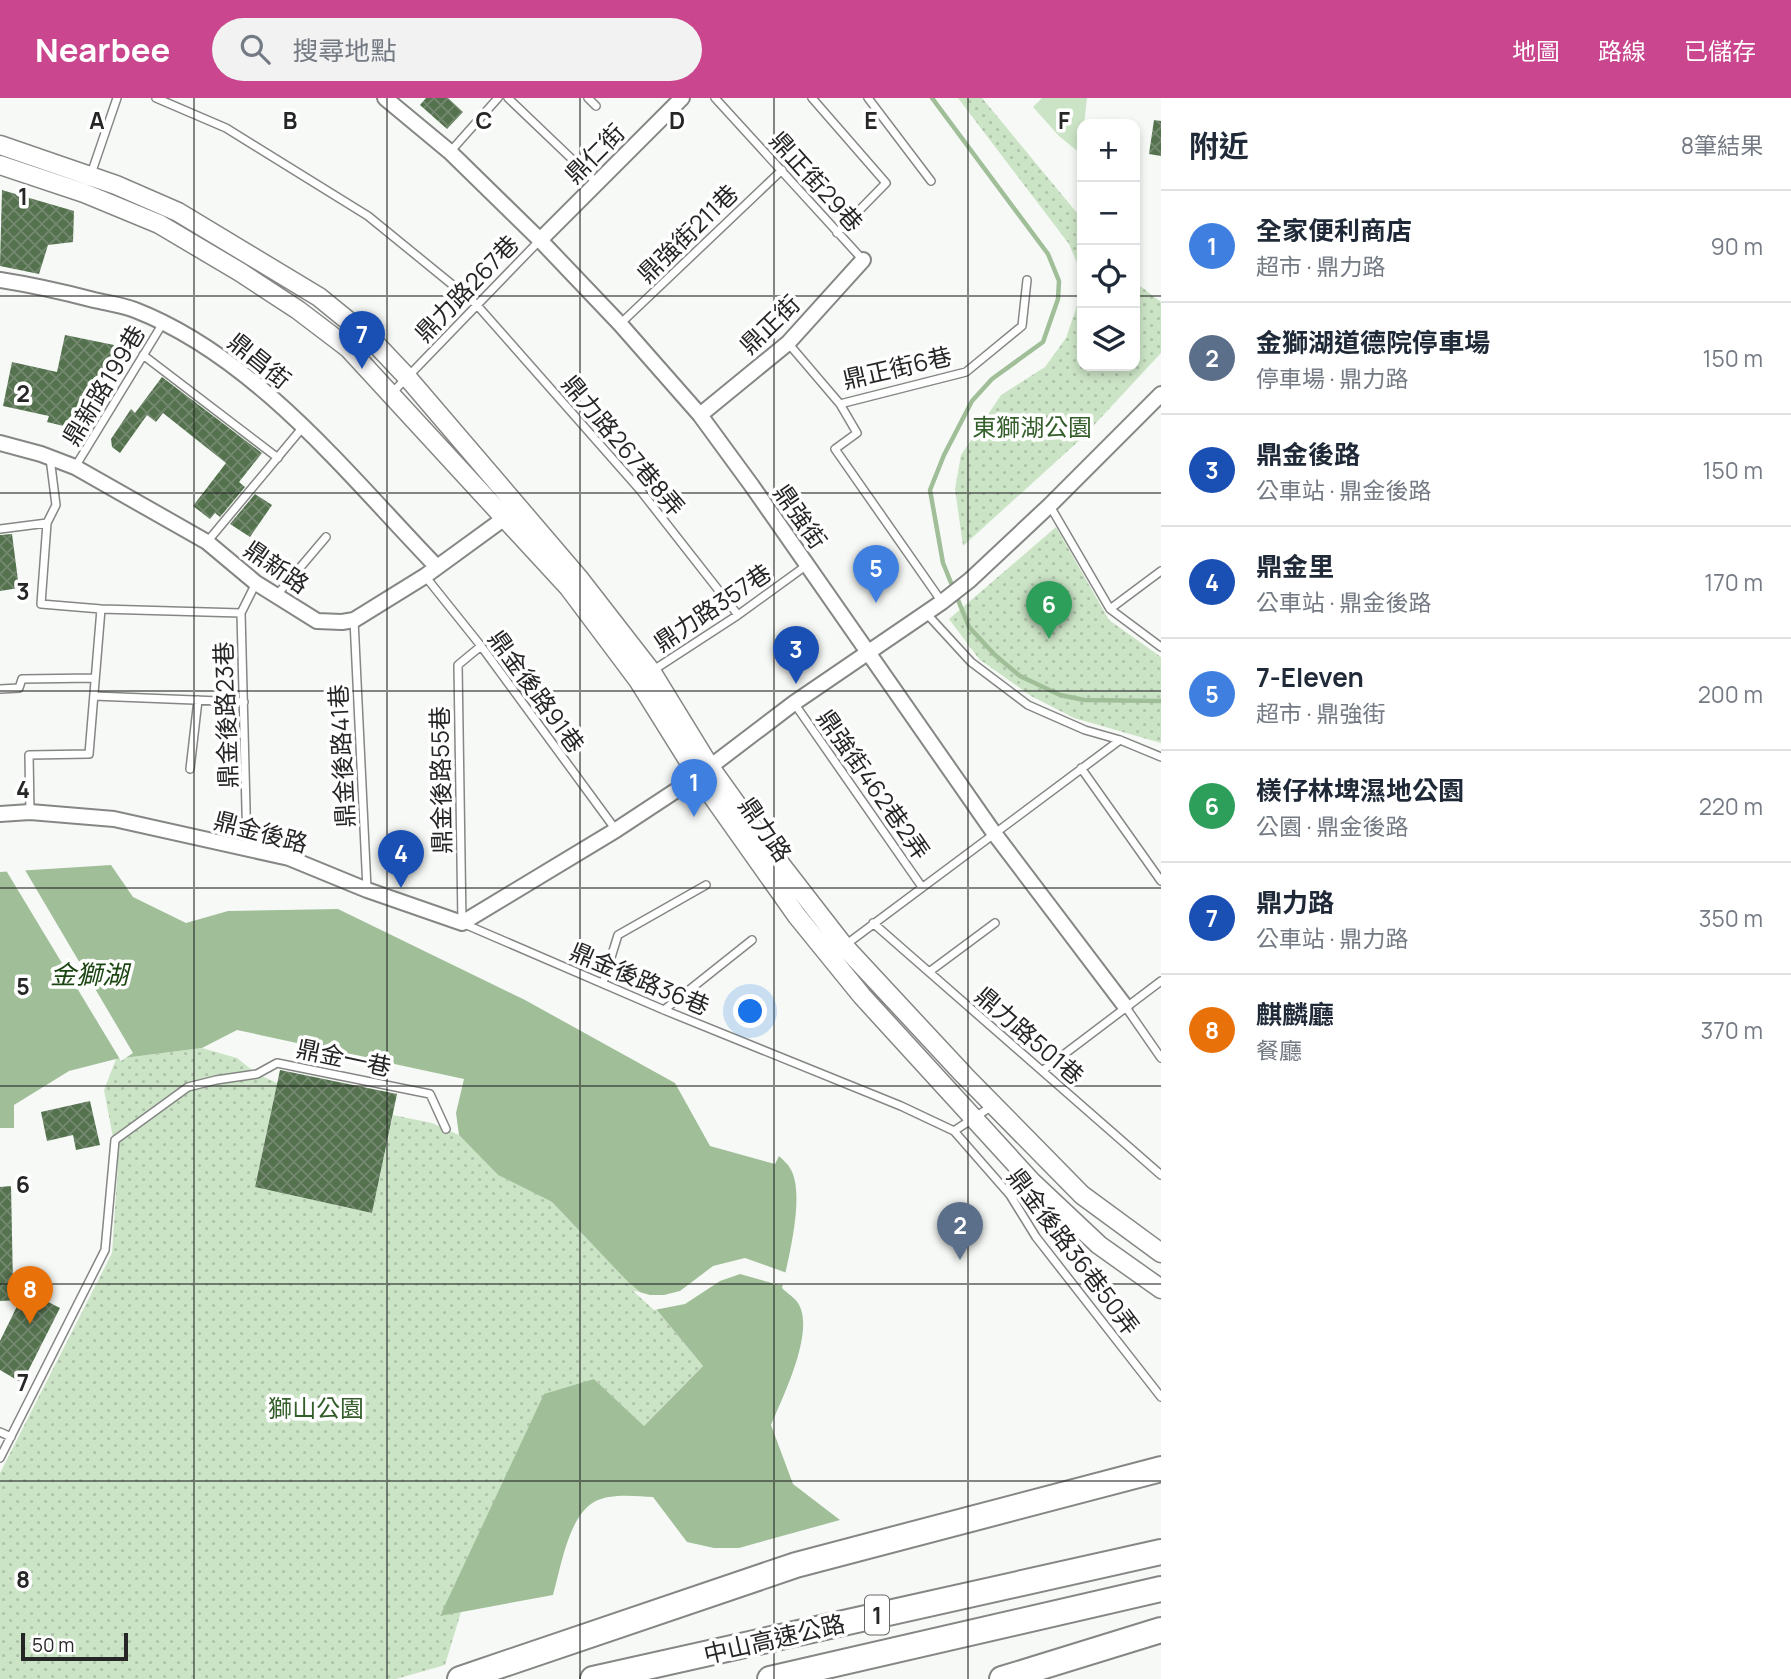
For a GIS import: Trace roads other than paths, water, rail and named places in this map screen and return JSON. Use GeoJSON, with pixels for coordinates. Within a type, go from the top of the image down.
{"type":"FeatureCollection","features":[{"type":"Feature","properties":{"kind":"highway"},"geometry":{"type":"LineString","coordinates":[[460,1679],[796,1565],[1159,1470]]}},
{"type":"Feature","properties":{"kind":"highway","name":"中山高速公路"},"geometry":{"type":"LineString","coordinates":[[593,1679],[1161,1552]]}},
{"type":"Feature","properties":{"kind":"highway","name":"中山高速公路"},"geometry":{"type":"LineString","coordinates":[[770,1679],[1161,1589]]}},
{"type":"Feature","properties":{"kind":"highway"},"geometry":{"type":"LineString","coordinates":[[1002,1679],[1161,1630]]}},
{"type":"Feature","properties":{"kind":"street","name":"鼎強街"},"geometry":{"type":"LineString","coordinates":[[385,98],[450,152],[540,240],[620,324],[699,415],[995,833],[1125,1006]]}},
{"type":"Feature","properties":{"kind":"street","name":"鼎仁街"},"geometry":{"type":"LineString","coordinates":[[540,240],[682,98]]}},
{"type":"Feature","properties":{"kind":"street","name":"鼎力路"},"geometry":{"type":"LineString","coordinates":[[0,145],[87,184],[159,224],[287,302],[348,348],[513,512]]}},
{"type":"Feature","properties":{"kind":"street","name":"鼎力路"},"geometry":{"type":"LineString","coordinates":[[0,165],[87,184],[178,212],[319,297],[373,341],[407,377],[569,588],[644,676],[797,916],[837,952],[1082,1195],[1161,1253]]}},
{"type":"Feature","properties":{"kind":"street","name":"鼎正街"},"geometry":{"type":"LineString","coordinates":[[699,415],[788,342],[863,260]]}},
{"type":"Feature","properties":{"kind":"street","name":"鼎昌街"},"geometry":{"type":"LineString","coordinates":[[0,280],[132,309],[214,351],[303,427],[431,572]]}},
{"type":"Feature","properties":{"kind":"street"},"geometry":{"type":"LineString","coordinates":[[462,923],[616,830],[704,772],[794,704],[942,602],[970,580],[1050,505],[1161,394]]}},
{"type":"Feature","properties":{"kind":"street","name":"鼎新路"},"geometry":{"type":"LineString","coordinates":[[0,443],[75,467],[207,542],[256,583],[317,621],[354,620],[431,572],[513,512]]}},
{"type":"Feature","properties":{"kind":"street","name":"鼎金後路"},"geometry":{"type":"LineString","coordinates":[[0,814],[30,812],[114,818],[289,858],[367,890],[462,923]]}},
{"type":"Feature","properties":{"kind":"street","name":"鼎力路"},"geometry":{"type":"LineString","coordinates":[[837,952],[862,996],[1032,1182],[1099,1245],[1161,1289]]}},
{"type":"Feature","properties":{"kind":"lane"},"geometry":{"type":"LineString","coordinates":[[87,184],[117,98]]}},
{"type":"Feature","properties":{"kind":"lane","name":"鼎力路267巷8弄"},"geometry":{"type":"LineString","coordinates":[[156,98],[226,128],[368,216],[476,304],[640,491],[738,615]]}},
{"type":"Feature","properties":{"kind":"lane"},"geometry":{"type":"LineString","coordinates":[[450,152],[498,98]]}},
{"type":"Feature","properties":{"kind":"lane"},"geometry":{"type":"LineString","coordinates":[[508,98],[597,183]]}},
{"type":"Feature","properties":{"kind":"lane"},"geometry":{"type":"LineString","coordinates":[[588,98],[596,106]]}},
{"type":"Feature","properties":{"kind":"lane","name":"鼎正街29巷"},"geometry":{"type":"LineString","coordinates":[[715,98],[863,260]]}},
{"type":"Feature","properties":{"kind":"lane"},"geometry":{"type":"LineString","coordinates":[[811,98],[886,183],[837,233]]}},
{"type":"Feature","properties":{"kind":"lane"},"geometry":{"type":"LineString","coordinates":[[867,98],[931,181]]}},
{"type":"Feature","properties":{"kind":"lane","name":"鼎強街211巷"},"geometry":{"type":"LineString","coordinates":[[620,324],[782,170]]}},
{"type":"Feature","properties":{"kind":"lane","name":"鼎力路267巷"},"geometry":{"type":"LineString","coordinates":[[391,393],[540,240]]}},
{"type":"Feature","properties":{"kind":"lane","name":"鼎正街6巷"},"geometry":{"type":"LineString","coordinates":[[788,342],[840,404],[966,372],[1022,326],[1027,280]]}},
{"type":"Feature","properties":{"kind":"lane","name":"鼎新路199巷"},"geometry":{"type":"LineString","coordinates":[[75,467],[163,323]]}},
{"type":"Feature","properties":{"kind":"lane"},"geometry":{"type":"LineString","coordinates":[[144,355],[278,458]]}},
{"type":"Feature","properties":{"kind":"lane"},"geometry":{"type":"LineString","coordinates":[[840,404],[857,433],[835,449],[942,602]]}},
{"type":"Feature","properties":{"kind":"lane"},"geometry":{"type":"LineString","coordinates":[[207,542],[303,427]]}},
{"type":"Feature","properties":{"kind":"lane"},"geometry":{"type":"LineString","coordinates":[[49,457],[56,505],[47,523],[41,604],[101,609],[241,612]]}},
{"type":"Feature","properties":{"kind":"lane"},"geometry":{"type":"LineString","coordinates":[[1050,505],[1110,609],[1161,648]]}},
{"type":"Feature","properties":{"kind":"lane"},"geometry":{"type":"LineString","coordinates":[[0,528],[47,523]]}},
{"type":"Feature","properties":{"kind":"lane"},"geometry":{"type":"LineString","coordinates":[[276,597],[326,537]]}},
{"type":"Feature","properties":{"kind":"lane","name":"鼎力路357巷"},"geometry":{"type":"LineString","coordinates":[[644,676],[738,615],[807,565]]}},
{"type":"Feature","properties":{"kind":"lane"},"geometry":{"type":"LineString","coordinates":[[1110,609],[1161,571]]}},
{"type":"Feature","properties":{"kind":"lane","name":"鼎金後路91巷"},"geometry":{"type":"LineString","coordinates":[[431,572],[481,646],[616,830]]}},
{"type":"Feature","properties":{"kind":"lane","name":"鼎金後路23巷"},"geometry":{"type":"LineString","coordinates":[[247,849],[241,612],[256,583]]}},
{"type":"Feature","properties":{"kind":"lane"},"geometry":{"type":"LineString","coordinates":[[30,812],[29,755],[89,754],[101,609]]}},
{"type":"Feature","properties":{"kind":"lane"},"geometry":{"type":"LineString","coordinates":[[926,613],[971,662],[1028,705],[1084,730],[1120,740],[1161,757]]}},
{"type":"Feature","properties":{"kind":"lane","name":"鼎金後路41巷"},"geometry":{"type":"LineString","coordinates":[[354,620],[367,890]]}},
{"type":"Feature","properties":{"kind":"lane","name":"鼎金後路55巷"},"geometry":{"type":"LineString","coordinates":[[462,923],[458,665],[481,646]]}},
{"type":"Feature","properties":{"kind":"lane"},"geometry":{"type":"LineString","coordinates":[[0,689],[19,688],[22,679],[95,678]]}},
{"type":"Feature","properties":{"kind":"lane"},"geometry":{"type":"LineString","coordinates":[[94,696],[244,702]]}},
{"type":"Feature","properties":{"kind":"lane"},"geometry":{"type":"LineString","coordinates":[[190,769],[198,700]]}},
{"type":"Feature","properties":{"kind":"lane","name":"鼎強街462巷2弄"},"geometry":{"type":"LineString","coordinates":[[794,704],[922,887]]}},
{"type":"Feature","properties":{"kind":"lane"},"geometry":{"type":"LineString","coordinates":[[837,952],[1120,740]]}},
{"type":"Feature","properties":{"kind":"lane"},"geometry":{"type":"LineString","coordinates":[[1081,768],[1161,881]]}},
{"type":"Feature","properties":{"kind":"lane"},"geometry":{"type":"LineString","coordinates":[[603,983],[618,935],[706,885]]}},
{"type":"Feature","properties":{"kind":"lane","name":"鼎金後路36巷"},"geometry":{"type":"LineString","coordinates":[[462,923],[664,1010],[892,1102],[954,1131]]}},
{"type":"Feature","properties":{"kind":"lane","name":"鼎力路501巷"},"geometry":{"type":"LineString","coordinates":[[873,923],[1161,1175]]}},
{"type":"Feature","properties":{"kind":"lane"},"geometry":{"type":"LineString","coordinates":[[929,972],[995,923]]}},
{"type":"Feature","properties":{"kind":"lane"},"geometry":{"type":"LineString","coordinates":[[664,1010],[752,940]]}},
{"type":"Feature","properties":{"kind":"lane"},"geometry":{"type":"LineString","coordinates":[[1042,1071],[1161,981]]}},
{"type":"Feature","properties":{"kind":"lane"},"geometry":{"type":"LineString","coordinates":[[1125,1006],[1161,1058]]}},
{"type":"Feature","properties":{"kind":"lane","name":"鼎金一巷"},"geometry":{"type":"LineString","coordinates":[[0,1458],[105,1250],[115,1139],[188,1087],[257,1073],[277,1063],[430,1094],[446,1129]]}},
{"type":"Feature","properties":{"kind":"lane"},"geometry":{"type":"LineString","coordinates":[[954,1131],[993,1105]]}},
{"type":"Feature","properties":{"kind":"lane","name":"鼎金後路36巷50弄"},"geometry":{"type":"LineString","coordinates":[[954,1131],[1010,1195],[1036,1237],[1161,1397]]}},
{"type":"Feature","properties":{"kind":"lane"},"geometry":{"type":"LineString","coordinates":[[0,1432],[10,1437]]}},
{"type":"Feature","properties":{"kind":"water","name":"金獅湖"},"geometry":{"type":"Polygon","coordinates":[[[111,865],[133,897],[186,923],[228,911],[338,909],[525,1000],[675,1083],[710,1146],[775,1164],[779,1156],[790,1168],[796,1193],[794,1227],[782,1288],[798,1303],[803,1330],[789,1382],[771,1425],[793,1484],[840,1520],[739,1548],[714,1548],[687,1542],[653,1497],[607,1497],[594,1502],[578,1519],[567,1544],[553,1595],[440,1616],[544,1394],[594,1379],[644,1426],[703,1366],[647,1298],[627,1281],[552,1202],[498,1175],[459,1135],[456,1113],[464,1079],[237,1030],[202,1048],[116,1059],[69,1071],[14,1105],[14,1128],[0,1128],[0,872],[111,865]]]}},
{"type":"Feature","properties":{"kind":"waterway"},"geometry":{"type":"LineString","coordinates":[[932,98],[1048,254],[1059,281],[1058,299],[1043,342],[992,379],[972,401],[944,455],[930,490],[943,563],[969,627],[995,655],[1020,676],[1060,695],[1084,700],[1161,701]]}},
{"type":"Feature","properties":{"kind":"place","name":"鼎力路"},"geometry":{"type":"Point","coordinates":[362,369]}},
{"type":"Feature","properties":{"kind":"place","name":"7-Eleven"},"geometry":{"type":"Point","coordinates":[876,603]}},
{"type":"Feature","properties":{"kind":"place","name":"檨仔林埤濕地公園"},"geometry":{"type":"Point","coordinates":[1049,639]}},
{"type":"Feature","properties":{"kind":"place","name":"鼎金後路"},"geometry":{"type":"Point","coordinates":[796,684]}},
{"type":"Feature","properties":{"kind":"place","name":"全家便利商店"},"geometry":{"type":"Point","coordinates":[694,817]}},
{"type":"Feature","properties":{"kind":"place","name":"鼎金里"},"geometry":{"type":"Point","coordinates":[401,888]}},
{"type":"Feature","properties":{"kind":"place","name":"金獅湖道德院停車場"},"geometry":{"type":"Point","coordinates":[960,1260]}},
{"type":"Feature","properties":{"kind":"place","name":"麒麟廳"},"geometry":{"type":"Point","coordinates":[30,1324]}},
{"type":"Feature","properties":{"kind":"park label","name":"東獅湖公園"},"geometry":{"type":"Point","coordinates":[1032,426]}},
{"type":"Feature","properties":{"kind":"park label","name":"獅山公園"},"geometry":{"type":"Point","coordinates":[316,1407]}}]}
